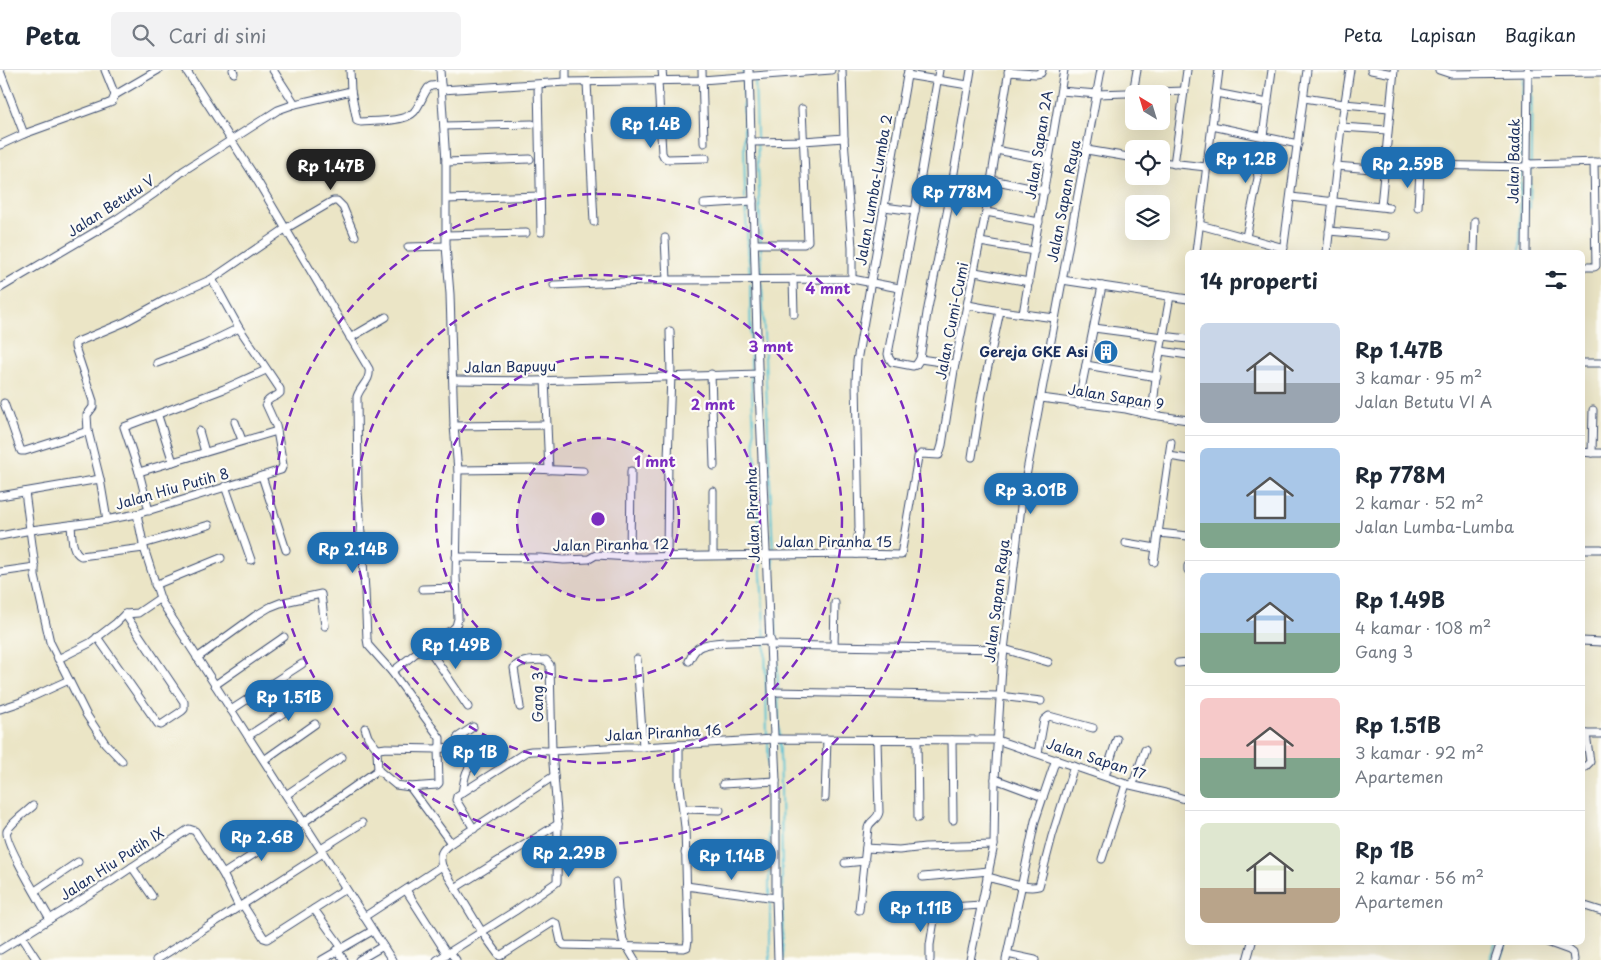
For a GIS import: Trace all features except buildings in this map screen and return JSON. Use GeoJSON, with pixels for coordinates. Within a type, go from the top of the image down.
{"type":"FeatureCollection","features":[{"type":"Feature","properties":{"kind":"street"},"geometry":{"type":"LineString","coordinates":[[105,70],[115,95]]}},
{"type":"Feature","properties":{"kind":"street"},"geometry":{"type":"LineString","coordinates":[[0,145],[24,134],[112,102],[115,95],[158,70]]}},
{"type":"Feature","properties":{"kind":"street"},"geometry":{"type":"LineString","coordinates":[[186,70],[286,229],[369,370],[368,380],[358,390],[357,396],[358,491],[368,645],[392,672],[440,738],[438,784],[410,787],[394,784],[384,773],[378,770]]}},
{"type":"Feature","properties":{"kind":"street"},"geometry":{"type":"LineString","coordinates":[[273,70],[295,104]]}},
{"type":"Feature","properties":{"kind":"street"},"geometry":{"type":"LineString","coordinates":[[350,70],[351,91],[356,120],[361,122],[395,119],[409,115],[414,112],[431,86],[702,80],[749,73],[831,70]]}},
{"type":"Feature","properties":{"kind":"street","name":"Jalan Bapuyu"},"geometry":{"type":"LineString","coordinates":[[440,70],[446,162],[446,246],[453,380],[545,380],[759,374]]}},
{"type":"Feature","properties":{"kind":"street"},"geometry":{"type":"LineString","coordinates":[[566,70],[566,82]]}},
{"type":"Feature","properties":{"kind":"street"},"geometry":{"type":"LineString","coordinates":[[662,70],[660,81],[661,145],[664,157],[667,159],[706,158]]}},
{"type":"Feature","properties":{"kind":"street"},"geometry":{"type":"LineString","coordinates":[[702,70],[704,143]]}},
{"type":"Feature","properties":{"kind":"street"},"geometry":{"type":"LineString","coordinates":[[842,70],[844,138],[852,247],[852,279]]}},
{"type":"Feature","properties":{"kind":"street"},"geometry":{"type":"LineString","coordinates":[[939,70],[888,358],[892,362],[912,366],[916,365],[920,359],[971,70]]}},
{"type":"Feature","properties":{"kind":"street"},"geometry":{"type":"LineString","coordinates":[[1008,71],[1036,74],[1041,73],[1042,70]]}},
{"type":"Feature","properties":{"kind":"street","name":"Jalan Sapan 2A"},"geometry":{"type":"LineString","coordinates":[[1023,314],[1064,70]]}},
{"type":"Feature","properties":{"kind":"street","name":"Jalan Sapan Raya"},"geometry":{"type":"LineString","coordinates":[[970,960],[994,845],[995,779],[1000,696],[1022,498],[1101,70]]}},
{"type":"Feature","properties":{"kind":"street"},"geometry":{"type":"LineString","coordinates":[[1134,85],[1136,70]]}},
{"type":"Feature","properties":{"kind":"street"},"geometry":{"type":"LineString","coordinates":[[1174,164],[1187,70]]}},
{"type":"Feature","properties":{"kind":"street"},"geometry":{"type":"LineString","coordinates":[[1196,250],[1220,70]]}},
{"type":"Feature","properties":{"kind":"street"},"geometry":{"type":"LineString","coordinates":[[1263,136],[1272,71],[1264,70]]}},
{"type":"Feature","properties":{"kind":"street"},"geometry":{"type":"LineString","coordinates":[[1200,225],[1246,237],[1284,250],[1308,70]]}},
{"type":"Feature","properties":{"kind":"street"},"geometry":{"type":"LineString","coordinates":[[1327,250],[1336,166],[1350,70]]}},
{"type":"Feature","properties":{"kind":"street"},"geometry":{"type":"LineString","coordinates":[[1371,70],[1394,72],[1389,108],[1381,206]]}},
{"type":"Feature","properties":{"kind":"street"},"geometry":{"type":"LineString","coordinates":[[1439,70],[1451,74],[1601,72]]}},
{"type":"Feature","properties":{"kind":"street"},"geometry":{"type":"LineString","coordinates":[[0,71],[24,134]]}},
{"type":"Feature","properties":{"kind":"street","name":"Jalan Cumi-Cumi"},"geometry":{"type":"LineString","coordinates":[[901,555],[918,457],[921,454],[939,455],[942,445],[955,364],[992,180],[1008,71]]}},
{"type":"Feature","properties":{"kind":"street"},"geometry":{"type":"LineString","coordinates":[[908,72],[968,85]]}},
{"type":"Feature","properties":{"kind":"street","name":"Jalan Lumba-Lumba 2"},"geometry":{"type":"LineString","coordinates":[[856,554],[859,528],[856,371],[908,72]]}},
{"type":"Feature","properties":{"kind":"street","name":"Jalan Badak"},"geometry":{"type":"LineString","coordinates":[[1526,250],[1528,72]]}},
{"type":"Feature","properties":{"kind":"street","name":"Jalan Piranha"},"geometry":{"type":"LineString","coordinates":[[749,73],[754,244],[776,782],[775,862],[778,960]]}},
{"type":"Feature","properties":{"kind":"street"},"geometry":{"type":"LineString","coordinates":[[587,82],[594,222]]}},
{"type":"Feature","properties":{"kind":"street"},"geometry":{"type":"LineString","coordinates":[[538,85],[541,232]]}},
{"type":"Feature","properties":{"kind":"street","name":"Jalan Betutu V"},"geometry":{"type":"LineString","coordinates":[[0,288],[117,219],[183,171],[278,110],[295,104],[351,91]]}},
{"type":"Feature","properties":{"kind":"street"},"geometry":{"type":"LineString","coordinates":[[1061,91],[1097,94],[1125,93]]}},
{"type":"Feature","properties":{"kind":"street"},"geometry":{"type":"LineString","coordinates":[[1170,92],[1184,91]]}},
{"type":"Feature","properties":{"kind":"street"},"geometry":{"type":"LineString","coordinates":[[1216,93],[1268,103]]}},
{"type":"Feature","properties":{"kind":"street"},"geometry":{"type":"LineString","coordinates":[[1304,98],[1389,108]]}},
{"type":"Feature","properties":{"kind":"street"},"geometry":{"type":"LineString","coordinates":[[754,244],[804,244],[808,241],[802,109]]}},
{"type":"Feature","properties":{"kind":"street"},"geometry":{"type":"LineString","coordinates":[[444,126],[532,124]]}},
{"type":"Feature","properties":{"kind":"street"},"geometry":{"type":"LineString","coordinates":[[1212,126],[1298,144]]}},
{"type":"Feature","properties":{"kind":"street"},"geometry":{"type":"LineString","coordinates":[[1341,127],[1388,130]]}},
{"type":"Feature","properties":{"kind":"street"},"geometry":{"type":"LineString","coordinates":[[751,142],[844,138]]}},
{"type":"Feature","properties":{"kind":"street"},"geometry":{"type":"LineString","coordinates":[[996,150],[1049,160]]}},
{"type":"Feature","properties":{"kind":"street"},"geometry":{"type":"LineString","coordinates":[[1086,150],[1125,156]]}},
{"type":"Feature","properties":{"kind":"street"},"geometry":{"type":"LineString","coordinates":[[1209,151],[1253,164],[1258,168],[1258,178],[1246,237]]}},
{"type":"Feature","properties":{"kind":"street"},"geometry":{"type":"LineString","coordinates":[[446,162],[530,159]]}},
{"type":"Feature","properties":{"kind":"street"},"geometry":{"type":"LineString","coordinates":[[1418,207],[1420,171],[1425,165],[1527,166],[1598,162],[1598,266],[1594,268],[1585,267]]}},
{"type":"Feature","properties":{"kind":"street"},"geometry":{"type":"LineString","coordinates":[[1170,163],[1206,167]]}},
{"type":"Feature","properties":{"kind":"street"},"geometry":{"type":"LineString","coordinates":[[1336,166],[1384,170]]}},
{"type":"Feature","properties":{"kind":"street"},"geometry":{"type":"LineString","coordinates":[[992,180],[1045,191]]}},
{"type":"Feature","properties":{"kind":"street"},"geometry":{"type":"LineString","coordinates":[[446,199],[540,196]]}},
{"type":"Feature","properties":{"kind":"street"},"geometry":{"type":"LineString","coordinates":[[1291,197],[1389,208]]}},
{"type":"Feature","properties":{"kind":"street"},"geometry":{"type":"LineString","coordinates":[[107,520],[100,479],[88,430],[87,415],[93,401],[75,343],[125,322],[167,299],[212,279],[286,229],[337,200],[343,207],[355,236]]}},
{"type":"Feature","properties":{"kind":"street"},"geometry":{"type":"LineString","coordinates":[[704,204],[753,201]]}},
{"type":"Feature","properties":{"kind":"street"},"geometry":{"type":"LineString","coordinates":[[884,207],[915,211]]}},
{"type":"Feature","properties":{"kind":"street"},"geometry":{"type":"LineString","coordinates":[[986,212],[1039,222]]}},
{"type":"Feature","properties":{"kind":"street"},"geometry":{"type":"LineString","coordinates":[[1474,250],[1475,220]]}},
{"type":"Feature","properties":{"kind":"street"},"geometry":{"type":"LineString","coordinates":[[1329,231],[1386,236]]}},
{"type":"Feature","properties":{"kind":"street"},"geometry":{"type":"LineString","coordinates":[[446,235],[526,233]]}},
{"type":"Feature","properties":{"kind":"street"},"geometry":{"type":"LineString","coordinates":[[665,238],[667,280]]}},
{"type":"Feature","properties":{"kind":"street"},"geometry":{"type":"LineString","coordinates":[[980,242],[1034,251]]}},
{"type":"Feature","properties":{"kind":"street"},"geometry":{"type":"LineString","coordinates":[[408,247],[446,246]]}},
{"type":"Feature","properties":{"kind":"street"},"geometry":{"type":"LineString","coordinates":[[975,272],[1029,282]]}},
{"type":"Feature","properties":{"kind":"street"},"geometry":{"type":"LineString","coordinates":[[139,472],[277,431],[266,404],[268,399],[280,393],[280,389],[238,328],[212,279]]}},
{"type":"Feature","properties":{"kind":"street"},"geometry":{"type":"LineString","coordinates":[[793,279],[794,314]]}},
{"type":"Feature","properties":{"kind":"street"},"geometry":{"type":"LineString","coordinates":[[554,285],[667,280],[852,279],[900,288]]}},
{"type":"Feature","properties":{"kind":"street"},"geometry":{"type":"LineString","coordinates":[[1062,280],[1185,298]]}},
{"type":"Feature","properties":{"kind":"street"},"geometry":{"type":"LineString","coordinates":[[1078,404],[1102,286]]}},
{"type":"Feature","properties":{"kind":"street"},"geometry":{"type":"LineString","coordinates":[[1152,415],[1156,376],[1170,296]]}},
{"type":"Feature","properties":{"kind":"street"},"geometry":{"type":"LineString","coordinates":[[968,305],[1055,318]]}},
{"type":"Feature","properties":{"kind":"street"},"geometry":{"type":"LineString","coordinates":[[972,457],[982,394],[1000,311]]}},
{"type":"Feature","properties":{"kind":"street"},"geometry":{"type":"LineString","coordinates":[[350,338],[386,317]]}},
{"type":"Feature","properties":{"kind":"street"},"geometry":{"type":"LineString","coordinates":[[157,363],[204,345],[238,328]]}},
{"type":"Feature","properties":{"kind":"street"},"geometry":{"type":"LineString","coordinates":[[1094,328],[1185,339]]}},
{"type":"Feature","properties":{"kind":"street"},"geometry":{"type":"LineString","coordinates":[[667,556],[671,376],[670,331]]}},
{"type":"Feature","properties":{"kind":"street"},"geometry":{"type":"LineString","coordinates":[[1161,351],[1185,355]]}},
{"type":"Feature","properties":{"kind":"street"},"geometry":{"type":"LineString","coordinates":[[920,359],[955,364]]}},
{"type":"Feature","properties":{"kind":"street"},"geometry":{"type":"LineString","coordinates":[[1585,363],[1601,363]]}},
{"type":"Feature","properties":{"kind":"street"},"geometry":{"type":"LineString","coordinates":[[1086,365],[1156,376]]}},
{"type":"Feature","properties":{"kind":"street"},"geometry":{"type":"LineString","coordinates":[[149,511],[139,472],[124,427],[158,416],[266,370]]}},
{"type":"Feature","properties":{"kind":"street"},"geometry":{"type":"LineString","coordinates":[[711,374],[714,466]]}},
{"type":"Feature","properties":{"kind":"street"},"geometry":{"type":"LineString","coordinates":[[392,672],[426,645],[456,626],[458,619],[456,588],[458,470],[454,426],[453,380]]}},
{"type":"Feature","properties":{"kind":"street"},"geometry":{"type":"LineString","coordinates":[[545,380],[549,470]]}},
{"type":"Feature","properties":{"kind":"street","name":"Jalan Sapan 9"},"geometry":{"type":"LineString","coordinates":[[1041,398],[1126,409],[1185,420]]}},
{"type":"Feature","properties":{"kind":"street"},"geometry":{"type":"LineString","coordinates":[[4,403],[21,450],[34,449],[88,430]]}},
{"type":"Feature","properties":{"kind":"street"},"geometry":{"type":"LineString","coordinates":[[1592,453],[1593,410]]}},
{"type":"Feature","properties":{"kind":"street"},"geometry":{"type":"LineString","coordinates":[[158,416],[174,462]]}},
{"type":"Feature","properties":{"kind":"street"},"geometry":{"type":"LineString","coordinates":[[235,422],[242,440]]}},
{"type":"Feature","properties":{"kind":"street"},"geometry":{"type":"LineString","coordinates":[[454,426],[547,426]]}},
{"type":"Feature","properties":{"kind":"street"},"geometry":{"type":"LineString","coordinates":[[199,431],[205,452]]}},
{"type":"Feature","properties":{"kind":"street","name":"Jalan Hiu Putih 8"},"geometry":{"type":"LineString","coordinates":[[0,536],[137,514],[282,469],[277,431]]}},
{"type":"Feature","properties":{"kind":"street"},"geometry":{"type":"LineString","coordinates":[[1154,562],[1171,442]]}},
{"type":"Feature","properties":{"kind":"street"},"geometry":{"type":"LineString","coordinates":[[1585,452],[1601,453]]}},
{"type":"Feature","properties":{"kind":"street"},"geometry":{"type":"LineString","coordinates":[[1169,456],[1185,459]]}},
{"type":"Feature","properties":{"kind":"street"},"geometry":{"type":"LineString","coordinates":[[458,470],[584,471]]}},
{"type":"Feature","properties":{"kind":"street"},"geometry":{"type":"LineString","coordinates":[[630,557],[631,471]]}},
{"type":"Feature","properties":{"kind":"street"},"geometry":{"type":"LineString","coordinates":[[262,476],[286,550]]}},
{"type":"Feature","properties":{"kind":"street"},"geometry":{"type":"LineString","coordinates":[[0,496],[100,479]]}},
{"type":"Feature","properties":{"kind":"street"},"geometry":{"type":"LineString","coordinates":[[225,486],[251,560]]}},
{"type":"Feature","properties":{"kind":"street"},"geometry":{"type":"LineString","coordinates":[[712,491],[713,555]]}},
{"type":"Feature","properties":{"kind":"street"},"geometry":{"type":"LineString","coordinates":[[25,492],[35,576],[50,642],[86,714],[105,743],[122,762]]}},
{"type":"Feature","properties":{"kind":"street"},"geometry":{"type":"LineString","coordinates":[[137,514],[144,546],[160,598],[392,960]]}},
{"type":"Feature","properties":{"kind":"street"},"geometry":{"type":"LineString","coordinates":[[71,525],[74,546],[78,555],[81,556],[144,546],[209,525]]}},
{"type":"Feature","properties":{"kind":"street"},"geometry":{"type":"LineString","coordinates":[[1158,533],[1185,536]]}},
{"type":"Feature","properties":{"kind":"street"},"geometry":{"type":"LineString","coordinates":[[1126,543],[1156,548]]}},
{"type":"Feature","properties":{"kind":"street"},"geometry":{"type":"LineString","coordinates":[[1585,548],[1601,549]]}},
{"type":"Feature","properties":{"kind":"street","name":"Jalan Piranha 15"},"geometry":{"type":"LineString","coordinates":[[766,554],[901,555]]}},
{"type":"Feature","properties":{"kind":"street","name":"Jalan Piranha 12"},"geometry":{"type":"LineString","coordinates":[[456,557],[564,560],[589,559],[596,555],[630,557],[766,554]]}},
{"type":"Feature","properties":{"kind":"street"},"geometry":{"type":"LineString","coordinates":[[155,585],[221,558]]}},
{"type":"Feature","properties":{"kind":"street"},"geometry":{"type":"LineString","coordinates":[[0,572],[35,567]]}},
{"type":"Feature","properties":{"kind":"street"},"geometry":{"type":"LineString","coordinates":[[422,590],[456,588]]}},
{"type":"Feature","properties":{"kind":"street"},"geometry":{"type":"LineString","coordinates":[[197,658],[256,616],[280,603],[321,594],[325,626]]}},
{"type":"Feature","properties":{"kind":"street"},"geometry":{"type":"LineString","coordinates":[[58,659],[90,643],[116,624],[125,614],[138,613],[160,598]]}},
{"type":"Feature","properties":{"kind":"street"},"geometry":{"type":"LineString","coordinates":[[834,646],[836,602]]}},
{"type":"Feature","properties":{"kind":"street"},"geometry":{"type":"LineString","coordinates":[[97,637],[156,722],[161,725],[182,711],[184,709],[184,702],[125,614]]}},
{"type":"Feature","properties":{"kind":"street"},"geometry":{"type":"LineString","coordinates":[[215,684],[284,637]]}},
{"type":"Feature","properties":{"kind":"street"},"geometry":{"type":"LineString","coordinates":[[1585,641],[1601,642]]}},
{"type":"Feature","properties":{"kind":"street"},"geometry":{"type":"LineString","coordinates":[[689,661],[694,651],[702,645],[714,643],[1004,649],[1048,662]]}},
{"type":"Feature","properties":{"kind":"street"},"geometry":{"type":"LineString","coordinates":[[426,645],[468,706]]}},
{"type":"Feature","properties":{"kind":"street"},"geometry":{"type":"LineString","coordinates":[[637,659],[643,748]]}},
{"type":"Feature","properties":{"kind":"street","name":"Gang 3"},"geometry":{"type":"LineString","coordinates":[[520,708],[514,668],[516,664],[546,660],[550,665],[552,751]]}},
{"type":"Feature","properties":{"kind":"street"},"geometry":{"type":"LineString","coordinates":[[1178,662],[1185,662]]}},
{"type":"Feature","properties":{"kind":"street"},"geometry":{"type":"LineString","coordinates":[[231,710],[302,664]]}},
{"type":"Feature","properties":{"kind":"street"},"geometry":{"type":"LineString","coordinates":[[0,709],[21,702],[69,680]]}},
{"type":"Feature","properties":{"kind":"street"},"geometry":{"type":"LineString","coordinates":[[248,736],[318,690]]}},
{"type":"Feature","properties":{"kind":"street"},"geometry":{"type":"LineString","coordinates":[[773,692],[1000,696],[1041,702]]}},
{"type":"Feature","properties":{"kind":"street"},"geometry":{"type":"LineString","coordinates":[[1038,753],[1043,724],[1049,716],[1093,728]]}},
{"type":"Feature","properties":{"kind":"street"},"geometry":{"type":"LineString","coordinates":[[264,760],[315,724]]}},
{"type":"Feature","properties":{"kind":"street"},"geometry":{"type":"LineString","coordinates":[[378,750],[386,748],[438,750],[453,746],[458,737],[473,727]]}},
{"type":"Feature","properties":{"kind":"street"},"geometry":{"type":"LineString","coordinates":[[365,728],[368,737],[378,750],[378,770]]}},
{"type":"Feature","properties":{"kind":"street"},"geometry":{"type":"LineString","coordinates":[[1585,734],[1601,734]]}},
{"type":"Feature","properties":{"kind":"street"},"geometry":{"type":"LineString","coordinates":[[824,798],[828,739]]}},
{"type":"Feature","properties":{"kind":"street"},"geometry":{"type":"LineString","coordinates":[[1105,776],[1117,739]]}},
{"type":"Feature","properties":{"kind":"street"},"geometry":{"type":"LineString","coordinates":[[1585,739],[1590,762],[1585,767]]}},
{"type":"Feature","properties":{"kind":"street","name":"Jalan Piranha 16"},"geometry":{"type":"LineString","coordinates":[[462,793],[532,750],[536,752],[643,748],[774,740],[878,740]]}},
{"type":"Feature","properties":{"kind":"street"},"geometry":{"type":"LineString","coordinates":[[859,910],[868,825],[877,819],[880,812],[878,740]]}},
{"type":"Feature","properties":{"kind":"street","name":"Jalan Sapan 17"},"geometry":{"type":"LineString","coordinates":[[878,740],[997,740],[1130,784],[1185,799]]}},
{"type":"Feature","properties":{"kind":"street"},"geometry":{"type":"LineString","coordinates":[[917,740],[918,818]]}},
{"type":"Feature","properties":{"kind":"street"},"geometry":{"type":"LineString","coordinates":[[952,740],[953,820]]}},
{"type":"Feature","properties":{"kind":"street"},"geometry":{"type":"LineString","coordinates":[[554,776],[451,843],[441,852],[442,866],[482,932],[500,956],[553,922],[557,924],[561,942],[564,945],[684,948],[687,946],[686,886],[683,809],[678,779],[679,745]]}},
{"type":"Feature","properties":{"kind":"street"},"geometry":{"type":"LineString","coordinates":[[1102,859],[1145,750]]}},
{"type":"Feature","properties":{"kind":"street"},"geometry":{"type":"LineString","coordinates":[[437,960],[557,882],[558,824],[552,751]]}},
{"type":"Feature","properties":{"kind":"street"},"geometry":{"type":"LineString","coordinates":[[286,795],[342,756]]}},
{"type":"Feature","properties":{"kind":"street"},"geometry":{"type":"LineString","coordinates":[[474,829],[456,800],[457,796],[462,793],[467,769],[482,756]]}},
{"type":"Feature","properties":{"kind":"street"},"geometry":{"type":"LineString","coordinates":[[1036,960],[1006,957],[1035,821],[1056,759]]}},
{"type":"Feature","properties":{"kind":"street"},"geometry":{"type":"LineString","coordinates":[[923,877],[988,874],[1021,885],[1039,886],[1052,836],[1074,766]]}},
{"type":"Feature","properties":{"kind":"street"},"geometry":{"type":"LineString","coordinates":[[345,889],[267,939],[264,938],[241,906],[223,874],[304,822],[378,770]]}},
{"type":"Feature","properties":{"kind":"street"},"geometry":{"type":"LineString","coordinates":[[995,779],[1043,797]]}},
{"type":"Feature","properties":{"kind":"street"},"geometry":{"type":"LineString","coordinates":[[723,784],[776,782]]}},
{"type":"Feature","properties":{"kind":"street"},"geometry":{"type":"LineString","coordinates":[[410,787],[451,843]]}},
{"type":"Feature","properties":{"kind":"street"},"geometry":{"type":"LineString","coordinates":[[33,806],[11,826],[7,834],[8,841],[50,919]]}},
{"type":"Feature","properties":{"kind":"street"},"geometry":{"type":"LineString","coordinates":[[683,809],[720,810]]}},
{"type":"Feature","properties":{"kind":"street"},"geometry":{"type":"LineString","coordinates":[[156,960],[168,957],[362,823]]}},
{"type":"Feature","properties":{"kind":"street"},"geometry":{"type":"LineString","coordinates":[[455,888],[558,824]]}},
{"type":"Feature","properties":{"kind":"street","name":"Jalan Hiu Putih IX"},"geometry":{"type":"LineString","coordinates":[[0,950],[186,831],[192,829],[223,874]]}},
{"type":"Feature","properties":{"kind":"street"},"geometry":{"type":"LineString","coordinates":[[866,848],[899,850],[925,847],[994,845]]}},
{"type":"Feature","properties":{"kind":"street"},"geometry":{"type":"LineString","coordinates":[[685,853],[716,854]]}},
{"type":"Feature","properties":{"kind":"street"},"geometry":{"type":"LineString","coordinates":[[844,863],[865,861]]}},
{"type":"Feature","properties":{"kind":"street"},"geometry":{"type":"LineString","coordinates":[[35,891],[78,862]]}},
{"type":"Feature","properties":{"kind":"street"},"geometry":{"type":"LineString","coordinates":[[743,862],[775,862]]}},
{"type":"Feature","properties":{"kind":"street"},"geometry":{"type":"LineString","coordinates":[[364,917],[442,866]]}},
{"type":"Feature","properties":{"kind":"street"},"geometry":{"type":"LineString","coordinates":[[132,867],[152,896]]}},
{"type":"Feature","properties":{"kind":"street"},"geometry":{"type":"LineString","coordinates":[[616,882],[623,940],[635,960]]}},
{"type":"Feature","properties":{"kind":"street"},"geometry":{"type":"LineString","coordinates":[[686,886],[776,898]]}},
{"type":"Feature","properties":{"kind":"street"},"geometry":{"type":"LineString","coordinates":[[406,890],[448,953],[456,960]]}},
{"type":"Feature","properties":{"kind":"street"},"geometry":{"type":"LineString","coordinates":[[919,912],[936,908],[981,905]]}},
{"type":"Feature","properties":{"kind":"street"},"geometry":{"type":"LineString","coordinates":[[1585,906],[1601,911]]}},
{"type":"Feature","properties":{"kind":"street"},"geometry":{"type":"LineString","coordinates":[[930,960],[930,945],[936,908]]}},
{"type":"Feature","properties":{"kind":"street"},"geometry":{"type":"LineString","coordinates":[[314,909],[344,960]]}},
{"type":"Feature","properties":{"kind":"street"},"geometry":{"type":"LineString","coordinates":[[322,960],[372,931]]}},
{"type":"Feature","properties":{"kind":"street"},"geometry":{"type":"LineString","coordinates":[[22,937],[37,960]]}},
{"type":"Feature","properties":{"kind":"street"},"geometry":{"type":"LineString","coordinates":[[1247,960],[1251,945]]}},
{"type":"Feature","properties":{"kind":"street"},"geometry":{"type":"LineString","coordinates":[[1494,960],[1499,945]]}},
{"type":"Feature","properties":{"kind":"street"},"geometry":{"type":"LineString","coordinates":[[1556,945],[1570,950],[1573,953],[1574,960]]}},
{"type":"Feature","properties":{"kind":"street"},"geometry":{"type":"LineString","coordinates":[[360,960],[382,946]]}},
{"type":"Feature","properties":{"kind":"waterway"},"geometry":{"type":"LineString","coordinates":[[743,70],[745,198]]}},
{"type":"Feature","properties":{"kind":"waterway"},"geometry":{"type":"LineString","coordinates":[[1521,165],[1523,75]]}},
{"type":"Feature","properties":{"kind":"waterway"},"geometry":{"type":"LineString","coordinates":[[1530,208],[1532,75]]}},
{"type":"Feature","properties":{"kind":"waterway"},"geometry":{"type":"LineString","coordinates":[[755,78],[762,278]]}},
{"type":"Feature","properties":{"kind":"waterway"},"geometry":{"type":"LineString","coordinates":[[1520,250],[1521,170]]}},
{"type":"Feature","properties":{"kind":"waterway"},"geometry":{"type":"LineString","coordinates":[[745,203],[750,278]]}},
{"type":"Feature","properties":{"kind":"waterway"},"geometry":{"type":"LineString","coordinates":[[750,283],[751,374],[760,553]]}},
{"type":"Feature","properties":{"kind":"waterway"},"geometry":{"type":"LineString","coordinates":[[762,283],[773,553]]}},
{"type":"Feature","properties":{"kind":"waterway"},"geometry":{"type":"LineString","coordinates":[[760,558],[765,642],[767,738]]}},
{"type":"Feature","properties":{"kind":"waterway"},"geometry":{"type":"LineString","coordinates":[[773,558],[777,643]]}},
{"type":"Feature","properties":{"kind":"waterway"},"geometry":{"type":"LineString","coordinates":[[777,647],[778,690]]}},
{"type":"Feature","properties":{"kind":"waterway"},"geometry":{"type":"LineString","coordinates":[[778,695],[783,960]]}},
{"type":"Feature","properties":{"kind":"waterway"},"geometry":{"type":"LineString","coordinates":[[768,742],[769,860]]}},
{"type":"Feature","properties":{"kind":"waterway"},"geometry":{"type":"LineString","coordinates":[[769,865],[769,895]]}},
{"type":"Feature","properties":{"kind":"waterway"},"geometry":{"type":"LineString","coordinates":[[770,900],[770,960]]}},
{"type":"Feature","properties":{"kind":"waterway"},"geometry":{"type":"LineString","coordinates":[[1489,960],[1495,945]]}},
{"type":"Feature","properties":{"kind":"waterway"},"geometry":{"type":"LineString","coordinates":[[1500,960],[1505,945]]}},
{"type":"Feature","properties":{"kind":"place","name":"Gereja GKE Asi"},"geometry":{"type":"Point","coordinates":[1106,352]}}]}
